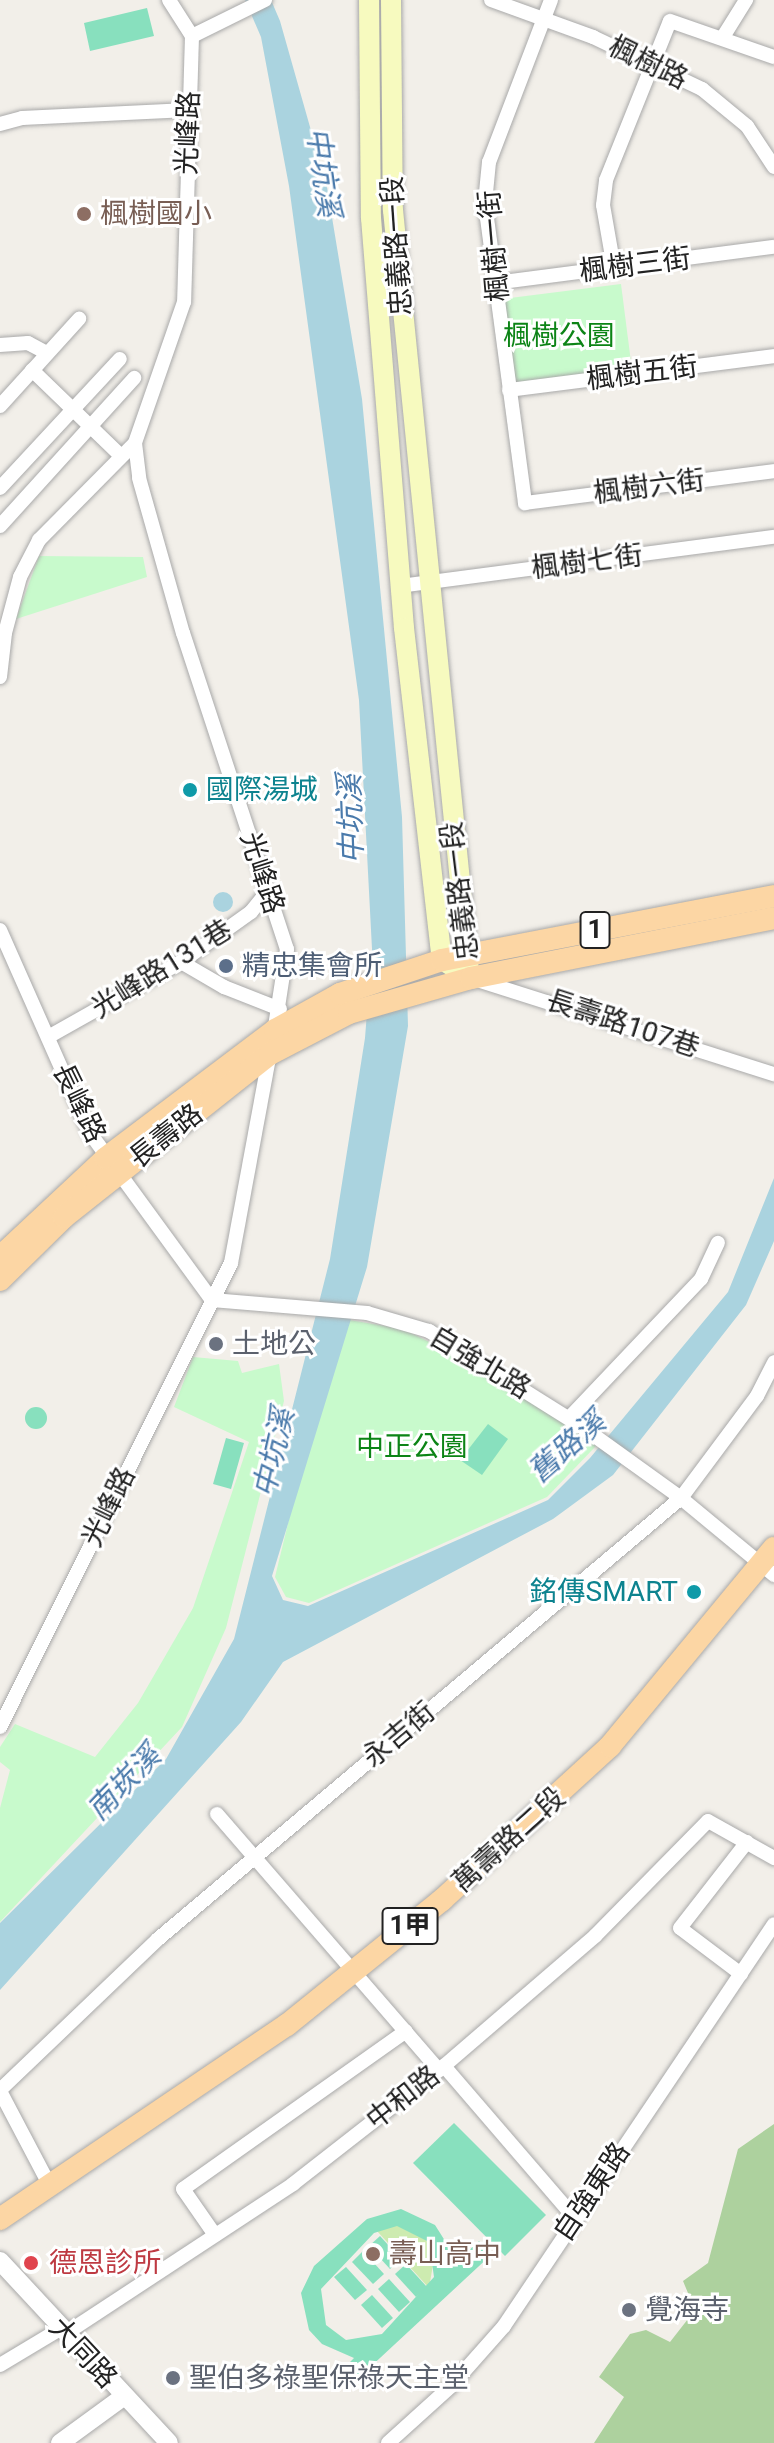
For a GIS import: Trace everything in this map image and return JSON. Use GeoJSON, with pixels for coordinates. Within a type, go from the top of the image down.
{"type":"FeatureCollection","features":[{"type":"Feature","properties":{"kind":"main road","name":"忠義路一段"},"geometry":{"type":"LineString","coordinates":[[369,0],[371,218],[400,586],[442,960],[471,978]]}},
{"type":"Feature","properties":{"kind":"main road","name":"忠義路一段"},"geometry":{"type":"LineString","coordinates":[[391,0],[393,210],[428,583],[466,955],[471,978]]}},
{"type":"Feature","properties":{"kind":"main road","name":"1"},"geometry":{"type":"LineString","coordinates":[[345,1003],[417,966],[774,896]]}},
{"type":"Feature","properties":{"kind":"main road","name":"1"},"geometry":{"type":"LineString","coordinates":[[345,1003],[774,918]]}},
{"type":"Feature","properties":{"kind":"main road","name":"長壽路"},"geometry":{"type":"LineString","coordinates":[[0,1257],[111,1166],[277,1020],[345,1003]]}},
{"type":"Feature","properties":{"kind":"main road","name":"長壽路"},"geometry":{"type":"LineString","coordinates":[[0,1280],[111,1166],[345,1003]]}},
{"type":"Feature","properties":{"kind":"main road","name":"萬壽路二段"},"geometry":{"type":"LineString","coordinates":[[0,2219],[287,2025],[356,1971],[567,1789],[610,1746],[769,1562]]}},
{"type":"Feature","properties":{"kind":"street"},"geometry":{"type":"LineString","coordinates":[[169,0],[192,36],[237,10],[265,0]]}},
{"type":"Feature","properties":{"kind":"street","name":"楓樹路"},"geometry":{"type":"LineString","coordinates":[[491,0],[542,17],[649,63],[728,108],[766,149],[774,167]]}},
{"type":"Feature","properties":{"kind":"street","name":"楓樹一街"},"geometry":{"type":"LineString","coordinates":[[525,503],[485,203],[489,162],[551,0]]}},
{"type":"Feature","properties":{"kind":"street"},"geometry":{"type":"LineString","coordinates":[[723,37],[746,0]]}},
{"type":"Feature","properties":{"kind":"street"},"geometry":{"type":"LineString","coordinates":[[614,268],[603,205],[606,180],[649,63],[670,21],[774,57]]}},
{"type":"Feature","properties":{"kind":"street","name":"光峰路"},"geometry":{"type":"LineString","coordinates":[[0,1727],[231,1263],[277,1020],[287,949],[183,633],[139,478],[135,443],[184,302],[192,36]]}},
{"type":"Feature","properties":{"kind":"street"},"geometry":{"type":"LineString","coordinates":[[0,124],[22,118],[188,110]]}},
{"type":"Feature","properties":{"kind":"street","name":"楓樹三街"},"geometry":{"type":"LineString","coordinates":[[495,283],[774,247]]}},
{"type":"Feature","properties":{"kind":"street"},"geometry":{"type":"LineString","coordinates":[[0,406],[79,319]]}},
{"type":"Feature","properties":{"kind":"street"},"geometry":{"type":"LineString","coordinates":[[0,345],[28,343],[47,353]]}},
{"type":"Feature","properties":{"kind":"street","name":"楓樹五街"},"geometry":{"type":"LineString","coordinates":[[509,390],[774,356]]}},
{"type":"Feature","properties":{"kind":"street"},"geometry":{"type":"LineString","coordinates":[[0,488],[120,359]]}},
{"type":"Feature","properties":{"kind":"street"},"geometry":{"type":"LineString","coordinates":[[32,370],[87,429],[120,455]]}},
{"type":"Feature","properties":{"kind":"street"},"geometry":{"type":"LineString","coordinates":[[0,526],[134,378]]}},
{"type":"Feature","properties":{"kind":"street"},"geometry":{"type":"LineString","coordinates":[[0,677],[5,633],[20,577],[39,540],[135,443]]}},
{"type":"Feature","properties":{"kind":"street","name":"楓樹六街"},"geometry":{"type":"LineString","coordinates":[[525,503],[774,471]]}},
{"type":"Feature","properties":{"kind":"street","name":"楓樹七街"},"geometry":{"type":"LineString","coordinates":[[400,586],[774,537]]}},
{"type":"Feature","properties":{"kind":"street","name":"光峰路131巷"},"geometry":{"type":"LineString","coordinates":[[48,1037],[181,962],[251,912],[268,891]]}},
{"type":"Feature","properties":{"kind":"street","name":"長峰路"},"geometry":{"type":"LineString","coordinates":[[0,930],[111,1166],[212,1300]]}},
{"type":"Feature","properties":{"kind":"street"},"geometry":{"type":"LineString","coordinates":[[181,962],[277,1020]]}},
{"type":"Feature","properties":{"kind":"street","name":"長壽路107巷"},"geometry":{"type":"LineString","coordinates":[[471,978],[525,991],[774,1074]]}},
{"type":"Feature","properties":{"kind":"street"},"geometry":{"type":"LineString","coordinates":[[569,1418],[701,1279],[718,1243]]}},
{"type":"Feature","properties":{"kind":"street","name":"自強北路"},"geometry":{"type":"LineString","coordinates":[[212,1300],[299,1304],[367,1313],[429,1331],[569,1418],[681,1498]]}},
{"type":"Feature","properties":{"kind":"street","name":"永吉街"},"geometry":{"type":"LineString","coordinates":[[0,2090],[158,1939],[681,1498],[757,1396],[774,1362]]}},
{"type":"Feature","properties":{"kind":"street"},"geometry":{"type":"LineString","coordinates":[[681,1498],[769,1562]]}},
{"type":"Feature","properties":{"kind":"street"},"geometry":{"type":"LineString","coordinates":[[217,1814],[406,2031],[574,2217]]}},
{"type":"Feature","properties":{"kind":"street","name":"中和路"},"geometry":{"type":"LineString","coordinates":[[0,2365],[62,2332],[293,2184],[442,2068],[595,1936],[708,1821],[747,1842]]}},
{"type":"Feature","properties":{"kind":"street"},"geometry":{"type":"LineString","coordinates":[[741,1974],[680,1928],[747,1842],[774,1858]]}},
{"type":"Feature","properties":{"kind":"street","name":"自強東路"},"geometry":{"type":"LineString","coordinates":[[388,2443],[451,2386],[504,2326],[574,2217],[774,1924]]}},
{"type":"Feature","properties":{"kind":"street"},"geometry":{"type":"LineString","coordinates":[[215,2235],[183,2189],[406,2031]]}},
{"type":"Feature","properties":{"kind":"street"},"geometry":{"type":"LineString","coordinates":[[0,2090],[50,2186]]}},
{"type":"Feature","properties":{"kind":"street","name":"大同路"},"geometry":{"type":"LineString","coordinates":[[0,2261],[62,2332],[169,2443]]}},
{"type":"Feature","properties":{"kind":"street"},"geometry":{"type":"LineString","coordinates":[[60,2443],[123,2397]]}},
{"type":"Feature","properties":{"kind":"green space"},"geometry":{"type":"Polygon","coordinates":[[[147,8],[154,36],[90,51],[84,23],[147,8]]]}},
{"type":"Feature","properties":{"kind":"green space","name":"楓樹公園"},"geometry":{"type":"Polygon","coordinates":[[[621,284],[632,370],[514,385],[503,299],[621,284]]]}},
{"type":"Feature","properties":{"kind":"green space"},"geometry":{"type":"Polygon","coordinates":[[[39,556],[143,557],[147,577],[16,619],[39,556]]]}},
{"type":"Feature","properties":{"kind":"green space","name":"中正公園"},"geometry":{"type":"Polygon","coordinates":[[[338,1318],[403,1329],[486,1370],[596,1446],[547,1497],[309,1603],[286,1597],[275,1577],[338,1318]]]}},
{"type":"Feature","properties":{"kind":"green space"},"geometry":{"type":"Polygon","coordinates":[[[193,1357],[238,1361],[242,1373],[279,1364],[284,1401],[226,1628],[182,1727],[0,1922],[0,1808],[10,1770],[0,1762],[0,1747],[15,1724],[95,1757],[138,1703],[193,1608],[249,1442],[174,1407],[193,1357]]]}},
{"type":"Feature","properties":{"kind":"green space"},"geometry":{"type":"Polygon","coordinates":[[[36,1407],[44,1410],[47,1418],[44,1426],[36,1429],[28,1426],[25,1418],[28,1410],[36,1407]]]}},
{"type":"Feature","properties":{"kind":"green space"},"geometry":{"type":"Polygon","coordinates":[[[488,1424],[508,1439],[482,1475],[460,1460],[488,1424]]]}},
{"type":"Feature","properties":{"kind":"green space"},"geometry":{"type":"Polygon","coordinates":[[[226,1438],[244,1443],[231,1489],[213,1484],[226,1438]]]}},
{"type":"Feature","properties":{"kind":"green space"},"geometry":{"type":"Polygon","coordinates":[[[454,2123],[546,2215],[505,2256],[413,2163],[454,2123]]]}},
{"type":"Feature","properties":{"kind":"green space"},"geometry":{"type":"Polygon","coordinates":[[[774,2124],[774,2443],[594,2443],[624,2397],[599,2377],[630,2334],[646,2330],[670,2342],[695,2310],[683,2281],[708,2263],[738,2149],[774,2124]]]}},
{"type":"Feature","properties":{"kind":"green space"},"geometry":{"type":"Polygon","coordinates":[[[401,2209],[435,2225],[447,2244],[451,2267],[479,2241],[492,2254],[352,2384],[340,2372],[354,2358],[322,2344],[309,2330],[301,2293],[314,2266],[367,2219],[401,2209]],[[397,2226],[374,2233],[321,2289],[326,2325],[346,2340],[382,2334],[434,2277],[429,2242],[397,2226]]]}},
{"type":"Feature","properties":{"kind":"green space"},"geometry":{"type":"Polygon","coordinates":[[[398,2225],[421,2233],[435,2253],[429,2288],[377,2231],[398,2225]]]}},
{"type":"Feature","properties":{"kind":"green space"},"geometry":{"type":"Polygon","coordinates":[[[380,2236],[401,2259],[390,2269],[369,2246],[380,2236]]]}},
{"type":"Feature","properties":{"kind":"green space"},"geometry":{"type":"Polygon","coordinates":[[[363,2251],[384,2274],[373,2284],[352,2262],[363,2251]]]}},
{"type":"Feature","properties":{"kind":"green space"},"geometry":{"type":"Polygon","coordinates":[[[406,2264],[427,2287],[416,2297],[395,2274],[406,2264]]]}},
{"type":"Feature","properties":{"kind":"green space"},"geometry":{"type":"Polygon","coordinates":[[[346,2267],[367,2290],[355,2300],[334,2277],[346,2267]]]}},
{"type":"Feature","properties":{"kind":"green space"},"geometry":{"type":"Polygon","coordinates":[[[389,2279],[410,2302],[399,2312],[378,2289],[389,2279]]]}},
{"type":"Feature","properties":{"kind":"green space"},"geometry":{"type":"Polygon","coordinates":[[[372,2295],[393,2318],[382,2328],[361,2305],[372,2295]]]}},
{"type":"Feature","properties":{"kind":"water"},"geometry":{"type":"Polygon","coordinates":[[[245,0],[271,0],[280,21],[327,187],[362,399],[402,817],[408,1026],[367,1267],[272,1576],[283,1600],[308,1606],[548,1500],[590,1458],[728,1292],[774,1178],[774,1241],[746,1305],[613,1475],[553,1519],[283,1662],[241,1722],[0,1990],[0,1923],[166,1759],[234,1639],[330,1259],[365,1038],[372,949],[359,700],[289,186],[261,37],[245,0]]]}},
{"type":"Feature","properties":{"kind":"water"},"geometry":{"type":"Polygon","coordinates":[[[219,892],[227,892],[233,902],[227,912],[219,912],[213,906],[213,898],[219,892]]]}},
{"type":"Feature","properties":{"kind":"place","name":"楓樹國小"},"geometry":{"type":"Point","coordinates":[84,214]}},
{"type":"Feature","properties":{"kind":"place","name":"國際湯城"},"geometry":{"type":"Point","coordinates":[190,790]}},
{"type":"Feature","properties":{"kind":"place","name":"精忠集會所"},"geometry":{"type":"Point","coordinates":[226,966]}},
{"type":"Feature","properties":{"kind":"place","name":"土地公"},"geometry":{"type":"Point","coordinates":[216,1344]}},
{"type":"Feature","properties":{"kind":"place","name":"銘傳SMART"},"geometry":{"type":"Point","coordinates":[694,1592]}},
{"type":"Feature","properties":{"kind":"place","name":"壽山高中"},"geometry":{"type":"Point","coordinates":[373,2254]}},
{"type":"Feature","properties":{"kind":"place","name":"德恩診所"},"geometry":{"type":"Point","coordinates":[31,2263]}},
{"type":"Feature","properties":{"kind":"place","name":"覺海寺"},"geometry":{"type":"Point","coordinates":[629,2310]}},
{"type":"Feature","properties":{"kind":"place","name":"聖伯多祿聖保祿天主堂"},"geometry":{"type":"Point","coordinates":[173,2378]}},
{"type":"Feature","properties":{"kind":"water label","name":"中坑溪"},"geometry":{"type":"Point","coordinates":[323,172]}},
{"type":"Feature","properties":{"kind":"water label","name":"中坑溪"},"geometry":{"type":"Point","coordinates":[351,819]}},
{"type":"Feature","properties":{"kind":"water label","name":"舊路溪"},"geometry":{"type":"Point","coordinates":[567,1447]}},
{"type":"Feature","properties":{"kind":"water label","name":"中坑溪"},"geometry":{"type":"Point","coordinates":[274,1453]}},
{"type":"Feature","properties":{"kind":"water label","name":"南崁溪"},"geometry":{"type":"Point","coordinates":[124,1783]}}]}
